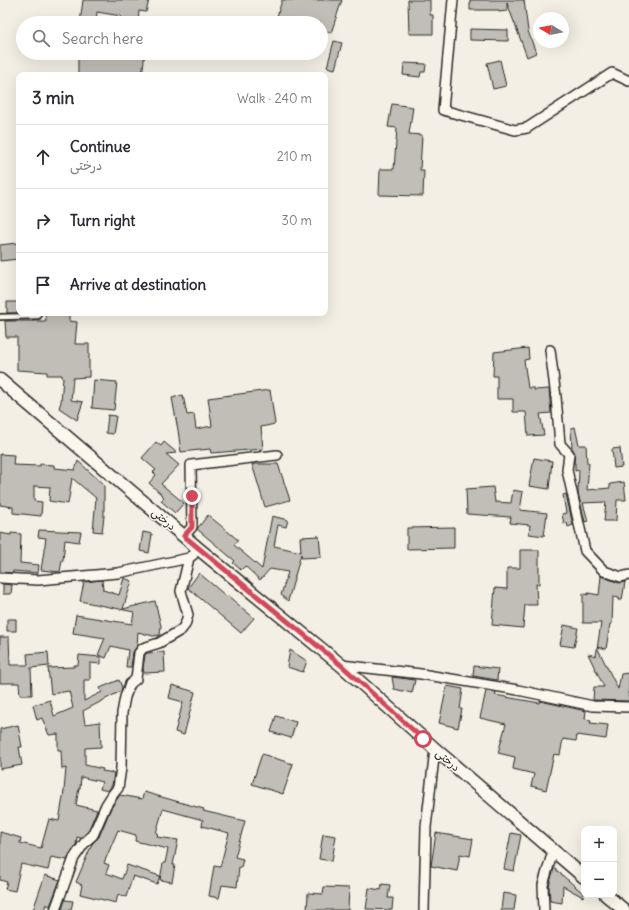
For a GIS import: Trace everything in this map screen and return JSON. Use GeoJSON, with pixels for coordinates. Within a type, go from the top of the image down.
{"type":"FeatureCollection","features":[{"type":"Feature","properties":{"kind":"street"},"geometry":{"type":"LineString","coordinates":[[453,0],[443,110],[515,130],[527,128],[612,73],[629,81]]}},
{"type":"Feature","properties":{"kind":"street"},"geometry":{"type":"LineString","coordinates":[[550,350],[560,444],[569,454],[567,470],[585,551],[604,572],[621,577],[629,575]]}},
{"type":"Feature","properties":{"kind":"street","name":"درختی"},"geometry":{"type":"LineString","coordinates":[[0,380],[200,550],[341,665],[435,749],[581,874]]}},
{"type":"Feature","properties":{"kind":"street"},"geometry":{"type":"LineString","coordinates":[[184,536],[192,527],[191,465],[277,455]]}},
{"type":"Feature","properties":{"kind":"street"},"geometry":{"type":"LineString","coordinates":[[0,578],[38,580],[111,574],[189,558],[200,550]]}},
{"type":"Feature","properties":{"kind":"street"},"geometry":{"type":"LineString","coordinates":[[55,910],[74,858],[84,842],[93,835],[106,805],[118,788],[121,768],[122,713],[124,697],[130,684],[136,679],[139,653],[143,648],[159,643],[180,630],[185,625],[188,615],[181,591],[189,558]]}},
{"type":"Feature","properties":{"kind":"street"},"geometry":{"type":"LineString","coordinates":[[341,665],[421,674],[518,690],[593,706],[629,707]]}},
{"type":"Feature","properties":{"kind":"street"},"geometry":{"type":"LineString","coordinates":[[424,910],[426,827],[435,749]]}},
{"type":"Feature","properties":{"kind":"street"},"geometry":{"type":"LineString","coordinates":[[544,910],[543,885],[553,851]]}},
{"type":"Feature","properties":{"kind":"street"},"geometry":{"type":"LineString","coordinates":[[610,898],[624,910]]}},
{"type":"Feature","properties":{"kind":"lane"},"geometry":{"type":"LineString","coordinates":[[0,317],[38,316]]}},
{"type":"Feature","properties":{"kind":"building"},"geometry":{"type":"Polygon","coordinates":[[[83,0],[149,0],[146,12],[139,11],[139,16],[121,16],[97,12],[97,16],[81,16],[83,0]]]}},
{"type":"Feature","properties":{"kind":"building"},"geometry":{"type":"Polygon","coordinates":[[[282,0],[342,0],[331,33],[328,32],[328,16],[277,16],[282,0]]]}},
{"type":"Feature","properties":{"kind":"building"},"geometry":{"type":"Polygon","coordinates":[[[408,0],[430,0],[430,15],[433,15],[433,34],[409,34],[408,0]]]}},
{"type":"Feature","properties":{"kind":"building"},"geometry":{"type":"Polygon","coordinates":[[[470,0],[524,0],[528,31],[536,53],[527,57],[507,3],[507,11],[499,12],[499,10],[470,10],[470,0]]]}},
{"type":"Feature","properties":{"kind":"building"},"geometry":{"type":"Polygon","coordinates":[[[470,29],[508,30],[508,41],[470,40],[470,29]]]}},
{"type":"Feature","properties":{"kind":"building"},"geometry":{"type":"Polygon","coordinates":[[[334,41],[342,43],[335,69],[327,67],[334,41]]]}},
{"type":"Feature","properties":{"kind":"building"},"geometry":{"type":"Polygon","coordinates":[[[78,60],[144,60],[142,72],[78,72],[78,60]]]}},
{"type":"Feature","properties":{"kind":"building"},"geometry":{"type":"Polygon","coordinates":[[[500,60],[506,86],[493,89],[487,63],[500,60]]]}},
{"type":"Feature","properties":{"kind":"building"},"geometry":{"type":"Polygon","coordinates":[[[404,63],[426,64],[425,72],[421,72],[420,77],[403,75],[404,63]]]}},
{"type":"Feature","properties":{"kind":"building"},"geometry":{"type":"Polygon","coordinates":[[[392,104],[413,107],[409,134],[422,135],[420,170],[424,170],[423,196],[379,195],[380,169],[394,169],[397,128],[388,127],[392,104]]]}},
{"type":"Feature","properties":{"kind":"building"},"geometry":{"type":"Polygon","coordinates":[[[16,243],[16,259],[0,261],[0,245],[16,243]]]}},
{"type":"Feature","properties":{"kind":"building"},"geometry":{"type":"Polygon","coordinates":[[[7,302],[16,302],[16,313],[7,313],[7,302]]]}},
{"type":"Feature","properties":{"kind":"building"},"geometry":{"type":"Polygon","coordinates":[[[45,316],[69,316],[69,321],[77,322],[75,344],[89,344],[89,377],[73,378],[71,400],[83,402],[77,420],[59,408],[61,402],[62,375],[47,375],[47,372],[17,370],[17,337],[6,337],[5,321],[46,321],[45,316]]]}},
{"type":"Feature","properties":{"kind":"building"},"geometry":{"type":"Polygon","coordinates":[[[528,348],[529,359],[524,360],[528,388],[534,388],[534,390],[549,389],[551,413],[540,414],[544,435],[528,436],[526,412],[513,412],[513,399],[497,399],[497,376],[493,376],[494,352],[528,348]]]}},
{"type":"Feature","properties":{"kind":"building"},"geometry":{"type":"Polygon","coordinates":[[[94,380],[117,382],[114,410],[92,408],[94,380]]]}},
{"type":"Feature","properties":{"kind":"building"},"geometry":{"type":"Polygon","coordinates":[[[270,390],[275,424],[261,427],[263,449],[211,453],[210,449],[181,452],[172,398],[183,395],[187,415],[194,414],[196,429],[212,426],[208,398],[270,390]]]}},
{"type":"Feature","properties":{"kind":"building"},"geometry":{"type":"Polygon","coordinates":[[[108,415],[116,416],[113,434],[106,433],[108,415]]]}},
{"type":"Feature","properties":{"kind":"building"},"geometry":{"type":"Polygon","coordinates":[[[575,427],[579,445],[586,445],[587,463],[589,463],[587,490],[610,488],[610,484],[624,482],[626,500],[617,500],[616,521],[604,521],[606,502],[583,503],[588,521],[585,522],[578,493],[579,470],[575,471],[575,453],[572,448],[571,428],[575,427]]]}},
{"type":"Feature","properties":{"kind":"building"},"geometry":{"type":"Polygon","coordinates":[[[156,442],[161,446],[164,442],[177,453],[166,454],[179,465],[161,484],[184,503],[175,513],[161,501],[164,497],[149,483],[156,475],[153,472],[156,470],[142,458],[156,442]]]}},
{"type":"Feature","properties":{"kind":"building"},"geometry":{"type":"Polygon","coordinates":[[[620,448],[622,467],[614,468],[612,449],[620,448]]]}},
{"type":"Feature","properties":{"kind":"building"},"geometry":{"type":"Polygon","coordinates":[[[0,454],[14,455],[13,465],[54,465],[54,468],[75,470],[78,461],[104,485],[104,516],[102,532],[93,531],[96,498],[72,478],[68,504],[49,501],[50,487],[34,486],[34,501],[42,502],[41,516],[13,513],[13,507],[0,505],[0,454]]]}},
{"type":"Feature","properties":{"kind":"building"},"geometry":{"type":"Polygon","coordinates":[[[534,458],[552,461],[549,489],[529,486],[534,458]]]}},
{"type":"Feature","properties":{"kind":"building"},"geometry":{"type":"Polygon","coordinates":[[[252,464],[278,464],[290,500],[265,507],[252,464]]]}},
{"type":"Feature","properties":{"kind":"building"},"geometry":{"type":"Polygon","coordinates":[[[493,487],[495,502],[511,503],[513,490],[523,492],[520,510],[547,513],[544,536],[529,534],[530,525],[510,523],[511,517],[467,514],[466,489],[493,487]]]}},
{"type":"Feature","properties":{"kind":"building"},"geometry":{"type":"Polygon","coordinates":[[[566,494],[573,525],[568,527],[567,523],[564,524],[562,514],[566,513],[563,495],[566,494]]]}},
{"type":"Feature","properties":{"kind":"building"},"geometry":{"type":"Polygon","coordinates":[[[208,515],[238,540],[234,545],[262,569],[272,516],[288,520],[286,527],[278,525],[274,546],[301,552],[300,537],[319,536],[321,557],[301,558],[301,554],[288,601],[281,595],[288,572],[270,569],[260,580],[245,566],[241,570],[233,563],[235,561],[197,529],[208,515]]]}},
{"type":"Feature","properties":{"kind":"building"},"geometry":{"type":"Polygon","coordinates":[[[454,527],[454,548],[407,549],[407,528],[454,527]]]}},
{"type":"Feature","properties":{"kind":"building"},"geometry":{"type":"Polygon","coordinates":[[[39,530],[81,532],[79,542],[65,540],[60,572],[41,570],[46,538],[38,537],[39,530]]]}},
{"type":"Feature","properties":{"kind":"building"},"geometry":{"type":"Polygon","coordinates":[[[143,532],[152,534],[149,553],[140,551],[143,532]]]}},
{"type":"Feature","properties":{"kind":"building"},"geometry":{"type":"Polygon","coordinates":[[[0,533],[11,535],[11,533],[21,534],[20,563],[39,565],[38,573],[13,571],[13,573],[0,572],[0,533]]]}},
{"type":"Feature","properties":{"kind":"building"},"geometry":{"type":"Polygon","coordinates":[[[520,550],[539,550],[539,584],[536,584],[537,605],[525,605],[523,628],[492,625],[495,588],[507,589],[507,568],[520,568],[520,550]]]}},
{"type":"Feature","properties":{"kind":"building"},"geometry":{"type":"Polygon","coordinates":[[[199,573],[254,618],[241,633],[188,588],[199,573]]]}},
{"type":"Feature","properties":{"kind":"building"},"geometry":{"type":"Polygon","coordinates":[[[601,576],[619,583],[625,582],[622,600],[613,597],[612,624],[610,624],[606,649],[597,647],[601,623],[583,623],[583,593],[588,595],[588,593],[599,595],[601,576]]]}},
{"type":"Feature","properties":{"kind":"building"},"geometry":{"type":"Polygon","coordinates":[[[124,578],[132,581],[123,609],[155,601],[161,626],[160,635],[153,636],[138,632],[137,646],[133,652],[131,667],[126,667],[128,650],[111,646],[106,658],[98,655],[105,638],[73,633],[76,615],[132,624],[134,612],[80,601],[84,582],[102,580],[103,590],[119,595],[124,578]]]}},
{"type":"Feature","properties":{"kind":"building"},"geometry":{"type":"Polygon","coordinates":[[[3,584],[12,585],[11,594],[3,594],[3,584]]]}},
{"type":"Feature","properties":{"kind":"building"},"geometry":{"type":"Polygon","coordinates":[[[7,619],[16,619],[16,631],[7,631],[7,619]]]}},
{"type":"Feature","properties":{"kind":"building"},"geometry":{"type":"Polygon","coordinates":[[[564,625],[578,628],[574,647],[560,645],[564,625]]]}},
{"type":"Feature","properties":{"kind":"building"},"geometry":{"type":"Polygon","coordinates":[[[0,637],[9,637],[10,665],[28,665],[27,654],[48,652],[49,666],[31,668],[32,695],[20,695],[19,683],[0,683],[0,637]]]}},
{"type":"Feature","properties":{"kind":"building"},"geometry":{"type":"Polygon","coordinates":[[[597,648],[618,689],[621,674],[629,673],[629,701],[593,700],[594,687],[604,687],[588,654],[596,656],[597,648]]]}},
{"type":"Feature","properties":{"kind":"building"},"geometry":{"type":"Polygon","coordinates":[[[290,650],[307,661],[303,672],[287,667],[290,650]]]}},
{"type":"Feature","properties":{"kind":"building"},"geometry":{"type":"Polygon","coordinates":[[[164,652],[165,672],[144,673],[143,668],[145,655],[147,653],[164,652]]]}},
{"type":"Feature","properties":{"kind":"building"},"geometry":{"type":"Polygon","coordinates":[[[79,655],[101,657],[101,664],[90,663],[90,680],[84,680],[84,701],[102,692],[100,688],[119,680],[122,687],[121,691],[83,711],[85,724],[100,722],[101,747],[85,748],[85,765],[103,769],[102,771],[114,773],[112,785],[108,791],[100,789],[102,782],[81,777],[76,805],[97,810],[88,831],[81,838],[77,837],[76,845],[67,860],[51,857],[48,870],[21,864],[15,891],[5,889],[7,882],[0,880],[0,832],[21,838],[20,843],[41,848],[49,819],[59,821],[66,768],[62,769],[61,750],[58,750],[58,734],[49,735],[42,718],[37,720],[33,705],[50,700],[54,716],[73,708],[69,691],[51,694],[48,668],[74,667],[74,665],[78,665],[79,655]]]}},
{"type":"Feature","properties":{"kind":"building"},"geometry":{"type":"Polygon","coordinates":[[[474,666],[498,669],[497,680],[473,676],[474,666]]]}},
{"type":"Feature","properties":{"kind":"building"},"geometry":{"type":"Polygon","coordinates":[[[392,677],[415,680],[412,693],[394,689],[392,677]]]}},
{"type":"Feature","properties":{"kind":"building"},"geometry":{"type":"Polygon","coordinates":[[[172,685],[195,692],[184,735],[175,732],[183,702],[169,698],[172,685]]]}},
{"type":"Feature","properties":{"kind":"building"},"geometry":{"type":"Polygon","coordinates":[[[447,686],[463,689],[460,709],[462,709],[458,728],[439,723],[447,686]]]}},
{"type":"Feature","properties":{"kind":"building"},"geometry":{"type":"Polygon","coordinates":[[[486,691],[496,692],[495,695],[540,703],[540,701],[586,711],[585,719],[591,720],[590,723],[608,725],[606,739],[577,735],[576,741],[563,739],[560,755],[554,754],[546,790],[531,786],[534,774],[513,769],[515,757],[498,753],[506,724],[480,718],[486,691]]]}},
{"type":"Feature","properties":{"kind":"building"},"geometry":{"type":"Polygon","coordinates":[[[276,716],[296,722],[291,738],[271,732],[276,716]]]}},
{"type":"Feature","properties":{"kind":"building"},"geometry":{"type":"Polygon","coordinates":[[[18,725],[22,747],[19,747],[22,765],[0,769],[0,729],[18,725]]]}},
{"type":"Feature","properties":{"kind":"building"},"geometry":{"type":"Polygon","coordinates":[[[262,754],[293,764],[283,794],[252,784],[262,754]]]}},
{"type":"Feature","properties":{"kind":"building"},"geometry":{"type":"Polygon","coordinates":[[[144,792],[204,809],[203,811],[245,821],[235,857],[243,859],[241,867],[239,867],[237,887],[222,885],[219,898],[209,896],[214,866],[220,867],[229,833],[202,826],[203,820],[163,809],[156,833],[158,834],[157,837],[178,840],[173,865],[175,865],[172,882],[160,880],[163,863],[165,863],[168,849],[135,841],[136,835],[118,830],[104,863],[109,865],[106,873],[122,879],[127,865],[160,876],[157,884],[133,876],[126,897],[118,894],[116,903],[80,894],[82,885],[76,882],[92,844],[99,837],[111,808],[120,795],[142,799],[144,792]]]}},
{"type":"Feature","properties":{"kind":"building"},"geometry":{"type":"Polygon","coordinates":[[[436,833],[473,839],[470,856],[460,854],[457,871],[431,866],[436,833]]]}},
{"type":"Feature","properties":{"kind":"building"},"geometry":{"type":"Polygon","coordinates":[[[511,833],[521,835],[514,871],[504,869],[511,833]]]}},
{"type":"Feature","properties":{"kind":"building"},"geometry":{"type":"Polygon","coordinates":[[[323,834],[336,836],[332,861],[319,859],[323,834]]]}},
{"type":"Feature","properties":{"kind":"building"},"geometry":{"type":"Polygon","coordinates":[[[554,868],[581,891],[581,896],[563,886],[562,903],[550,901],[549,886],[554,868]]]}},
{"type":"Feature","properties":{"kind":"building"},"geometry":{"type":"Polygon","coordinates":[[[45,875],[60,880],[50,906],[46,904],[44,910],[33,910],[45,875]]]}},
{"type":"Feature","properties":{"kind":"building"},"geometry":{"type":"Polygon","coordinates":[[[382,884],[390,885],[388,898],[393,898],[392,910],[366,909],[369,888],[381,890],[382,884]]]}},
{"type":"Feature","properties":{"kind":"building"},"geometry":{"type":"Polygon","coordinates":[[[324,887],[349,888],[348,910],[307,910],[308,893],[323,894],[324,887]]]}},
{"type":"Feature","properties":{"kind":"building"},"geometry":{"type":"Polygon","coordinates":[[[503,893],[516,895],[514,910],[501,910],[503,893]]]}},
{"type":"Feature","properties":{"kind":"building"},"geometry":{"type":"Polygon","coordinates":[[[65,900],[73,901],[71,910],[62,910],[65,900]]]}},
{"type":"Feature","properties":{"kind":"route"},"geometry":{"type":"LineString","coordinates":[[192,496],[192,527],[184,536],[341,665],[423,739]]}}]}
